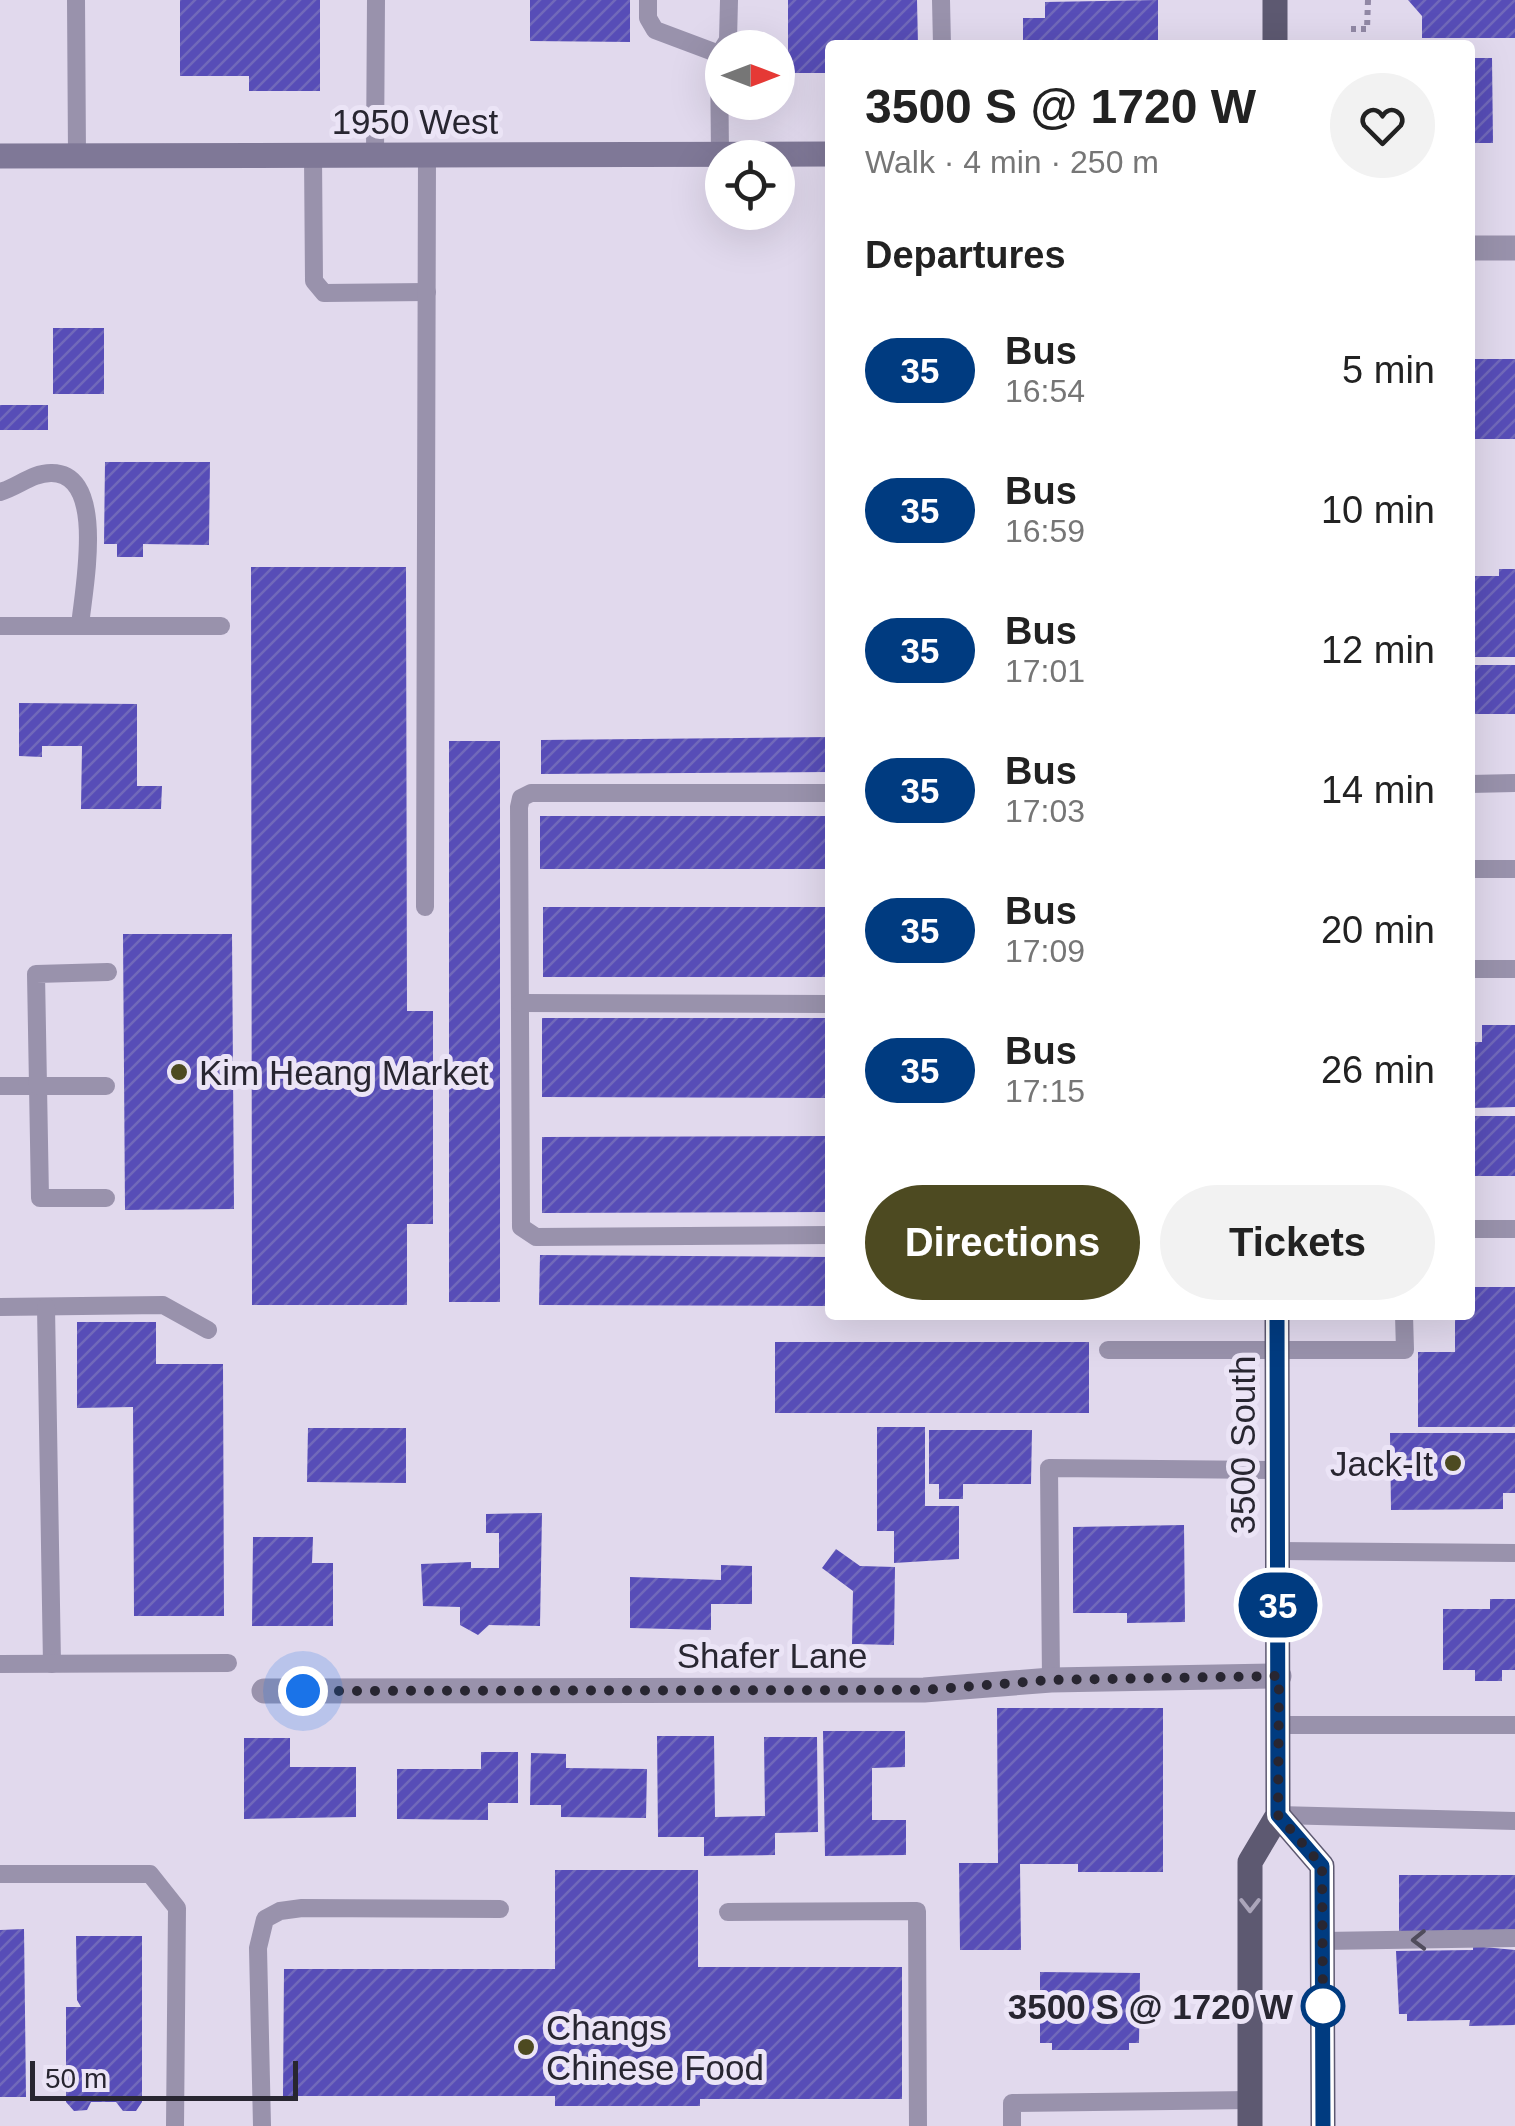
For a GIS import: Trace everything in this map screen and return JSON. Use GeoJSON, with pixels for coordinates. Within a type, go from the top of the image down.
{"type":"FeatureCollection","features":[{"type":"Feature","properties":{"kind":"main road"},"geometry":{"type":"LineString","coordinates":[[1275,0],[1275,40]]}},
{"type":"Feature","properties":{"kind":"main road","name":"3500 South"},"geometry":{"type":"LineString","coordinates":[[1277,1320],[1278,1815]]}},
{"type":"Feature","properties":{"kind":"main road"},"geometry":{"type":"LineString","coordinates":[[1250,2113],[1250,1862],[1278,1815],[1322,1866],[1323,2126]]}},
{"type":"Feature","properties":{"kind":"street","name":"1950 West"},"geometry":{"type":"LineString","coordinates":[[0,156],[705,154]]}},
{"type":"Feature","properties":{"kind":"street","name":"1950 West"},"geometry":{"type":"LineString","coordinates":[[795,154],[825,154]]}},
{"type":"Feature","properties":{"kind":"street"},"geometry":{"type":"LineString","coordinates":[[1475,248],[1515,248]]}},
{"type":"Feature","properties":{"kind":"street","name":"Shafer Lane"},"geometry":{"type":"LineString","coordinates":[[264,1691],[924,1690],[1051,1680],[1279,1676]]}},
{"type":"Feature","properties":{"kind":"lane"},"geometry":{"type":"LineString","coordinates":[[76,0],[76,156]]}},
{"type":"Feature","properties":{"kind":"lane"},"geometry":{"type":"LineString","coordinates":[[375,156],[376,0]]}},
{"type":"Feature","properties":{"kind":"lane"},"geometry":{"type":"LineString","coordinates":[[648,0],[648,18],[654,30],[705,45]]}},
{"type":"Feature","properties":{"kind":"lane"},"geometry":{"type":"LineString","coordinates":[[728,30],[729,0]]}},
{"type":"Feature","properties":{"kind":"lane"},"geometry":{"type":"LineString","coordinates":[[942,0],[942,40]]}},
{"type":"Feature","properties":{"kind":"lane"},"geometry":{"type":"LineString","coordinates":[[312,156],[314,282],[324,293],[427,292]]}},
{"type":"Feature","properties":{"kind":"lane"},"geometry":{"type":"LineString","coordinates":[[425,908],[427,156]]}},
{"type":"Feature","properties":{"kind":"lane"},"geometry":{"type":"LineString","coordinates":[[0,492],[50,472],[74,479],[81,490],[86,504],[87,546],[80,626]]}},
{"type":"Feature","properties":{"kind":"lane"},"geometry":{"type":"LineString","coordinates":[[0,626],[221,626]]}},
{"type":"Feature","properties":{"kind":"lane"},"geometry":{"type":"LineString","coordinates":[[1475,784],[1515,783]]}},
{"type":"Feature","properties":{"kind":"lane"},"geometry":{"type":"LineString","coordinates":[[825,792],[532,792],[522,798],[520,1003],[522,1227],[527,1234],[825,1234]]}},
{"type":"Feature","properties":{"kind":"lane"},"geometry":{"type":"LineString","coordinates":[[1475,870],[1515,869]]}},
{"type":"Feature","properties":{"kind":"lane"},"geometry":{"type":"LineString","coordinates":[[1475,970],[1515,969]]}},
{"type":"Feature","properties":{"kind":"lane"},"geometry":{"type":"LineString","coordinates":[[106,1198],[40,1198],[36,974],[108,972]]}},
{"type":"Feature","properties":{"kind":"lane"},"geometry":{"type":"LineString","coordinates":[[520,1003],[825,1004]]}},
{"type":"Feature","properties":{"kind":"lane"},"geometry":{"type":"LineString","coordinates":[[0,1086],[106,1086]]}},
{"type":"Feature","properties":{"kind":"lane"},"geometry":{"type":"LineString","coordinates":[[1475,1229],[1515,1229]]}},
{"type":"Feature","properties":{"kind":"lane"},"geometry":{"type":"LineString","coordinates":[[0,1308],[164,1306],[208,1330]]}},
{"type":"Feature","properties":{"kind":"lane"},"geometry":{"type":"LineString","coordinates":[[46,1307],[52,1664]]}},
{"type":"Feature","properties":{"kind":"lane"},"geometry":{"type":"LineString","coordinates":[[1108,1350],[1405,1350],[1404,1320]]}},
{"type":"Feature","properties":{"kind":"lane"},"geometry":{"type":"LineString","coordinates":[[1051,1680],[1048,1468],[1277,1470]]}},
{"type":"Feature","properties":{"kind":"lane"},"geometry":{"type":"LineString","coordinates":[[1278,1551],[1515,1553]]}},
{"type":"Feature","properties":{"kind":"lane"},"geometry":{"type":"LineString","coordinates":[[0,1664],[228,1663]]}},
{"type":"Feature","properties":{"kind":"lane"},"geometry":{"type":"LineString","coordinates":[[1279,1725],[1515,1725]]}},
{"type":"Feature","properties":{"kind":"lane"},"geometry":{"type":"LineString","coordinates":[[1278,1815],[1515,1820]]}},
{"type":"Feature","properties":{"kind":"lane"},"geometry":{"type":"LineString","coordinates":[[0,1874],[150,1874],[177,1908],[175,2126]]}},
{"type":"Feature","properties":{"kind":"lane"},"geometry":{"type":"LineString","coordinates":[[262,2126],[258,1948],[265,1919],[280,1911],[302,1908],[500,1909]]}},
{"type":"Feature","properties":{"kind":"lane"},"geometry":{"type":"LineString","coordinates":[[728,1912],[917,1911],[918,2126]]}},
{"type":"Feature","properties":{"kind":"lane"},"geometry":{"type":"LineString","coordinates":[[1322,1941],[1515,1938]]}},
{"type":"Feature","properties":{"kind":"lane"},"geometry":{"type":"LineString","coordinates":[[1012,2126],[1012,2104],[1250,2113]]}},
{"type":"Feature","properties":{"kind":"path"},"geometry":{"type":"LineString","coordinates":[[1352,29],[1368,29],[1368,0]]}},
{"type":"Feature","properties":{"kind":"building"},"geometry":{"type":"Polygon","coordinates":[[[180,0],[320,0],[320,91],[249,91],[249,76],[180,76],[180,0]]]}},
{"type":"Feature","properties":{"kind":"building"},"geometry":{"type":"Polygon","coordinates":[[[530,0],[630,0],[630,42],[530,41],[530,0]]]}},
{"type":"Feature","properties":{"kind":"building"},"geometry":{"type":"Polygon","coordinates":[[[788,0],[917,0],[918,40],[825,40],[825,73],[795,73],[795,30],[788,30],[788,0]]]}},
{"type":"Feature","properties":{"kind":"building"},"geometry":{"type":"Polygon","coordinates":[[[1158,0],[1158,40],[1023,40],[1023,18],[1045,18],[1045,2],[1158,0]]]}},
{"type":"Feature","properties":{"kind":"building"},"geometry":{"type":"Polygon","coordinates":[[[1408,0],[1515,0],[1515,38],[1422,38],[1422,16],[1408,0]]]}},
{"type":"Feature","properties":{"kind":"building"},"geometry":{"type":"Polygon","coordinates":[[[1475,58],[1492,58],[1493,143],[1475,143],[1475,58]]]}},
{"type":"Feature","properties":{"kind":"building"},"geometry":{"type":"Polygon","coordinates":[[[53,328],[104,328],[104,394],[53,394],[53,328]]]}},
{"type":"Feature","properties":{"kind":"building"},"geometry":{"type":"Polygon","coordinates":[[[1475,359],[1515,359],[1515,439],[1475,439],[1475,359]]]}},
{"type":"Feature","properties":{"kind":"building"},"geometry":{"type":"Polygon","coordinates":[[[0,405],[48,405],[48,430],[0,430],[0,405]]]}},
{"type":"Feature","properties":{"kind":"building"},"geometry":{"type":"Polygon","coordinates":[[[105,462],[210,462],[209,545],[143,544],[143,557],[117,557],[117,544],[104,544],[105,462]]]}},
{"type":"Feature","properties":{"kind":"building"},"geometry":{"type":"Polygon","coordinates":[[[251,567],[406,567],[407,1011],[433,1011],[433,1224],[407,1224],[407,1305],[252,1305],[251,567]]]}},
{"type":"Feature","properties":{"kind":"building"},"geometry":{"type":"Polygon","coordinates":[[[1499,569],[1515,569],[1515,657],[1475,657],[1475,576],[1499,576],[1499,569]]]}},
{"type":"Feature","properties":{"kind":"building"},"geometry":{"type":"Polygon","coordinates":[[[1475,665],[1515,665],[1515,714],[1475,714],[1475,665]]]}},
{"type":"Feature","properties":{"kind":"building"},"geometry":{"type":"Polygon","coordinates":[[[19,703],[137,704],[137,786],[162,786],[161,809],[81,809],[82,746],[42,746],[42,757],[19,756],[19,703]]]}},
{"type":"Feature","properties":{"kind":"building"},"geometry":{"type":"Polygon","coordinates":[[[825,737],[825,772],[541,774],[541,740],[825,737]]]}},
{"type":"Feature","properties":{"kind":"building"},"geometry":{"type":"Polygon","coordinates":[[[449,741],[500,741],[500,1302],[449,1302],[449,741]]]}},
{"type":"Feature","properties":{"kind":"building"},"geometry":{"type":"Polygon","coordinates":[[[540,816],[825,816],[825,869],[540,869],[540,816]]]}},
{"type":"Feature","properties":{"kind":"building"},"geometry":{"type":"Polygon","coordinates":[[[543,907],[825,907],[825,977],[543,977],[543,907]]]}},
{"type":"Feature","properties":{"kind":"building","name":"Kim Heang Market"},"geometry":{"type":"Polygon","coordinates":[[[123,934],[232,934],[234,1209],[125,1210],[123,934]]]}},
{"type":"Feature","properties":{"kind":"building"},"geometry":{"type":"Polygon","coordinates":[[[542,1018],[825,1018],[825,1098],[542,1097],[542,1018]]]}},
{"type":"Feature","properties":{"kind":"building"},"geometry":{"type":"Polygon","coordinates":[[[1482,1025],[1515,1025],[1515,1107],[1475,1108],[1475,1042],[1482,1042],[1482,1025]]]}},
{"type":"Feature","properties":{"kind":"building"},"geometry":{"type":"Polygon","coordinates":[[[1475,1116],[1515,1116],[1515,1176],[1475,1176],[1475,1116]]]}},
{"type":"Feature","properties":{"kind":"building"},"geometry":{"type":"Polygon","coordinates":[[[825,1136],[825,1212],[542,1213],[542,1137],[825,1136]]]}},
{"type":"Feature","properties":{"kind":"building"},"geometry":{"type":"Polygon","coordinates":[[[540,1255],[825,1257],[825,1306],[539,1305],[540,1255]]]}},
{"type":"Feature","properties":{"kind":"building"},"geometry":{"type":"Polygon","coordinates":[[[1475,1287],[1515,1287],[1515,1427],[1418,1427],[1418,1352],[1455,1352],[1455,1320],[1475,1320],[1475,1287]]]}},
{"type":"Feature","properties":{"kind":"building"},"geometry":{"type":"Polygon","coordinates":[[[77,1322],[156,1322],[156,1364],[223,1364],[224,1616],[134,1616],[133,1407],[77,1408],[77,1322]]]}},
{"type":"Feature","properties":{"kind":"building"},"geometry":{"type":"Polygon","coordinates":[[[775,1342],[1089,1342],[1089,1413],[775,1413],[775,1342]]]}},
{"type":"Feature","properties":{"kind":"building"},"geometry":{"type":"Polygon","coordinates":[[[877,1427],[925,1427],[925,1506],[959,1506],[959,1559],[894,1563],[894,1531],[877,1531],[877,1427]]]}},
{"type":"Feature","properties":{"kind":"building"},"geometry":{"type":"Polygon","coordinates":[[[308,1428],[406,1428],[406,1483],[307,1482],[308,1428]]]}},
{"type":"Feature","properties":{"kind":"building"},"geometry":{"type":"Polygon","coordinates":[[[929,1430],[1032,1430],[1031,1484],[963,1484],[963,1499],[939,1499],[939,1484],[929,1484],[929,1430]]]}},
{"type":"Feature","properties":{"kind":"building","name":"Jack-It"},"geometry":{"type":"Polygon","coordinates":[[[1390,1433],[1515,1433],[1515,1493],[1503,1493],[1503,1509],[1391,1510],[1390,1433]]]}},
{"type":"Feature","properties":{"kind":"building"},"geometry":{"type":"Polygon","coordinates":[[[542,1513],[540,1626],[489,1625],[478,1635],[460,1625],[460,1607],[423,1606],[421,1564],[471,1562],[471,1568],[499,1568],[499,1533],[486,1533],[486,1514],[542,1513]]]}},
{"type":"Feature","properties":{"kind":"building"},"geometry":{"type":"Polygon","coordinates":[[[1184,1525],[1185,1622],[1127,1623],[1127,1613],[1073,1613],[1073,1527],[1184,1525]]]}},
{"type":"Feature","properties":{"kind":"building"},"geometry":{"type":"Polygon","coordinates":[[[253,1537],[313,1537],[312,1563],[333,1563],[333,1626],[252,1626],[253,1537]]]}},
{"type":"Feature","properties":{"kind":"building"},"geometry":{"type":"Polygon","coordinates":[[[836,1549],[860,1566],[895,1567],[894,1645],[852,1644],[853,1591],[822,1568],[836,1549]]]}},
{"type":"Feature","properties":{"kind":"building"},"geometry":{"type":"Polygon","coordinates":[[[721,1565],[752,1566],[752,1604],[711,1604],[711,1630],[630,1628],[630,1577],[721,1580],[721,1565]]]}},
{"type":"Feature","properties":{"kind":"building"},"geometry":{"type":"Polygon","coordinates":[[[1490,1599],[1515,1599],[1515,1670],[1502,1670],[1502,1681],[1475,1681],[1475,1670],[1443,1670],[1443,1609],[1490,1609],[1490,1599]]]}},
{"type":"Feature","properties":{"kind":"building"},"geometry":{"type":"Polygon","coordinates":[[[997,1708],[1163,1708],[1163,1872],[1078,1872],[1078,1864],[1020,1864],[1021,1950],[960,1950],[959,1863],[998,1863],[997,1708]]]}},
{"type":"Feature","properties":{"kind":"building"},"geometry":{"type":"Polygon","coordinates":[[[823,1731],[905,1731],[905,1767],[872,1768],[872,1820],[906,1820],[906,1855],[825,1856],[823,1731]]]}},
{"type":"Feature","properties":{"kind":"building"},"geometry":{"type":"Polygon","coordinates":[[[657,1736],[714,1736],[715,1817],[765,1816],[764,1737],[817,1737],[818,1832],[775,1833],[775,1855],[704,1856],[704,1837],[658,1837],[657,1736]]]}},
{"type":"Feature","properties":{"kind":"building"},"geometry":{"type":"Polygon","coordinates":[[[244,1738],[290,1738],[290,1767],[356,1767],[356,1817],[244,1819],[244,1738]]]}},
{"type":"Feature","properties":{"kind":"building"},"geometry":{"type":"Polygon","coordinates":[[[481,1752],[518,1752],[518,1803],[488,1803],[488,1820],[397,1819],[397,1769],[481,1769],[481,1752]]]}},
{"type":"Feature","properties":{"kind":"building"},"geometry":{"type":"Polygon","coordinates":[[[531,1753],[566,1754],[566,1768],[647,1769],[646,1818],[561,1817],[561,1805],[530,1805],[531,1753]]]}},
{"type":"Feature","properties":{"kind":"building"},"geometry":{"type":"Polygon","coordinates":[[[555,1870],[698,1870],[698,1967],[902,1967],[902,2099],[700,2099],[700,2106],[555,2106],[555,2096],[283,2096],[284,1969],[555,1969],[555,1870]]]}},
{"type":"Feature","properties":{"kind":"building"},"geometry":{"type":"Polygon","coordinates":[[[1399,1875],[1515,1875],[1515,1933],[1399,1933],[1399,1875]]]}},
{"type":"Feature","properties":{"kind":"building"},"geometry":{"type":"Polygon","coordinates":[[[24,1929],[26,2097],[0,2097],[0,1930],[24,1929]]]}},
{"type":"Feature","properties":{"kind":"building"},"geometry":{"type":"Polygon","coordinates":[[[76,1936],[142,1936],[142,2102],[136,2111],[123,2111],[116,2102],[91,2102],[87,2110],[74,2111],[66,2102],[66,2007],[81,2007],[77,2000],[76,1936]]]}},
{"type":"Feature","properties":{"kind":"building"},"geometry":{"type":"Polygon","coordinates":[[[1473,1946],[1515,1950],[1515,2025],[1469,2026],[1470,2020],[1407,2021],[1407,2014],[1399,2014],[1396,1951],[1473,1950],[1473,1946]]]}},
{"type":"Feature","properties":{"kind":"building"},"geometry":{"type":"Polygon","coordinates":[[[1040,1972],[1140,1973],[1139,2043],[1129,2043],[1129,2050],[1052,2050],[1052,2043],[1040,2043],[1040,1972]]]}},
{"type":"Feature","properties":{"kind":"bus line","name":"35"},"geometry":{"type":"LineString","coordinates":[[1277,1320],[1278,1815],[1322,1866],[1323,2126]]}},
{"type":"Feature","properties":{"kind":"place","name":"Kim Heang Market"},"geometry":{"type":"Point","coordinates":[179,1072]}},
{"type":"Feature","properties":{"kind":"place","name":"Jack-It"},"geometry":{"type":"Point","coordinates":[1453,1463]}},
{"type":"Feature","properties":{"kind":"place","name":"3500 S @ 1720 W"},"geometry":{"type":"Point","coordinates":[1323,2006]}},
{"type":"Feature","properties":{"kind":"place","name":"Changs Chinese Food"},"geometry":{"type":"Point","coordinates":[526,2047]}},
{"type":"Feature","properties":{"kind":"route"},"geometry":{"type":"LineString","coordinates":[[303,1691],[924,1690],[1051,1680],[1279,1676],[1278,1815],[1322,1866],[1323,2012],[1323,2006]]}}]}
